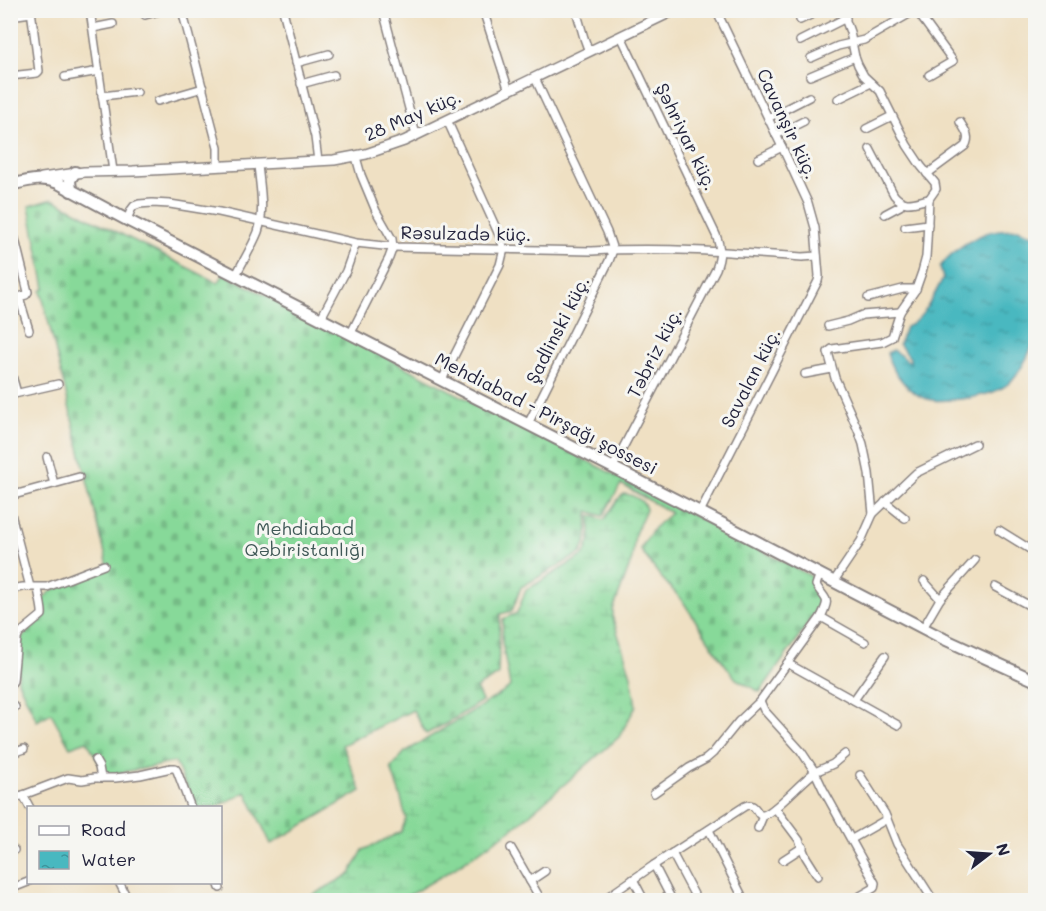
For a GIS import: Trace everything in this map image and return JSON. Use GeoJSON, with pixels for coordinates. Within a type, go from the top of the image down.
{"type":"FeatureCollection","features":[{"type":"Feature","properties":{"kind":"main road"},"geometry":{"type":"LineString","coordinates":[[71,191],[70,180],[75,172]]}},
{"type":"Feature","properties":{"kind":"main road","name":"Mehdiabad - Pirşağı şossesi"},"geometry":{"type":"LineString","coordinates":[[10,185],[38,179],[58,179],[71,191],[127,220],[820,573],[923,628],[1035,681]]}},
{"type":"Feature","properties":{"kind":"street"},"geometry":{"type":"LineString","coordinates":[[90,10],[113,171]]}},
{"type":"Feature","properties":{"kind":"street"},"geometry":{"type":"LineString","coordinates":[[145,15],[163,10]]}},
{"type":"Feature","properties":{"kind":"street"},"geometry":{"type":"LineString","coordinates":[[182,10],[218,148],[218,166]]}},
{"type":"Feature","properties":{"kind":"street"},"geometry":{"type":"LineString","coordinates":[[283,10],[315,137],[318,161]]}},
{"type":"Feature","properties":{"kind":"street"},"geometry":{"type":"LineString","coordinates":[[383,10],[416,135]]}},
{"type":"Feature","properties":{"kind":"street"},"geometry":{"type":"LineString","coordinates":[[483,10],[508,91]]}},
{"type":"Feature","properties":{"kind":"street"},"geometry":{"type":"LineString","coordinates":[[576,10],[590,52]]}},
{"type":"Feature","properties":{"kind":"street","name":"28 May küç."},"geometry":{"type":"LineString","coordinates":[[58,179],[75,172],[258,165],[356,157],[416,135],[675,10]]}},
{"type":"Feature","properties":{"kind":"street","name":"Cavanşir küç."},"geometry":{"type":"LineString","coordinates":[[716,10],[808,203],[815,228],[817,256]]}},
{"type":"Feature","properties":{"kind":"street"},"geometry":{"type":"LineString","coordinates":[[800,20],[821,10]]}},
{"type":"Feature","properties":{"kind":"street"},"geometry":{"type":"LineString","coordinates":[[842,10],[855,57],[864,76],[880,91],[907,145],[937,187],[929,199],[926,257],[916,289],[900,312],[892,337],[888,340],[828,352],[832,369],[863,444],[869,473],[873,514]]}},
{"type":"Feature","properties":{"kind":"street"},"geometry":{"type":"LineString","coordinates":[[811,58],[838,46],[864,40],[916,10],[952,58],[950,63],[929,75]]}},
{"type":"Feature","properties":{"kind":"street"},"geometry":{"type":"LineString","coordinates":[[10,16],[31,12],[39,72],[10,76]]}},
{"type":"Feature","properties":{"kind":"street"},"geometry":{"type":"LineString","coordinates":[[800,40],[846,18]]}},
{"type":"Feature","properties":{"kind":"street"},"geometry":{"type":"LineString","coordinates":[[93,28],[112,24]]}},
{"type":"Feature","properties":{"kind":"street","name":"Şəhriyar küç."},"geometry":{"type":"LineString","coordinates":[[621,36],[716,235],[721,251]]}},
{"type":"Feature","properties":{"kind":"street"},"geometry":{"type":"LineString","coordinates":[[296,63],[329,54]]}},
{"type":"Feature","properties":{"kind":"street"},"geometry":{"type":"LineString","coordinates":[[810,76],[855,57]]}},
{"type":"Feature","properties":{"kind":"street"},"geometry":{"type":"LineString","coordinates":[[65,77],[99,71]]}},
{"type":"Feature","properties":{"kind":"street"},"geometry":{"type":"LineString","coordinates":[[301,84],[334,75]]}},
{"type":"Feature","properties":{"kind":"street"},"geometry":{"type":"LineString","coordinates":[[535,78],[607,232],[613,250]]}},
{"type":"Feature","properties":{"kind":"street"},"geometry":{"type":"LineString","coordinates":[[838,99],[871,83]]}},
{"type":"Feature","properties":{"kind":"street"},"geometry":{"type":"LineString","coordinates":[[158,101],[203,88]]}},
{"type":"Feature","properties":{"kind":"street"},"geometry":{"type":"LineString","coordinates":[[102,96],[137,92]]}},
{"type":"Feature","properties":{"kind":"street"},"geometry":{"type":"LineString","coordinates":[[768,118],[809,96]]}},
{"type":"Feature","properties":{"kind":"street"},"geometry":{"type":"LineString","coordinates":[[866,129],[892,116]]}},
{"type":"Feature","properties":{"kind":"street"},"geometry":{"type":"LineString","coordinates":[[442,380],[500,266],[504,249],[447,120]]}},
{"type":"Feature","properties":{"kind":"street"},"geometry":{"type":"LineString","coordinates":[[776,135],[804,121]]}},
{"type":"Feature","properties":{"kind":"street"},"geometry":{"type":"LineString","coordinates":[[927,174],[968,142],[968,137],[960,122]]}},
{"type":"Feature","properties":{"kind":"street"},"geometry":{"type":"LineString","coordinates":[[758,159],[782,147]]}},
{"type":"Feature","properties":{"kind":"street"},"geometry":{"type":"LineString","coordinates":[[870,149],[894,195],[902,203]]}},
{"type":"Feature","properties":{"kind":"street"},"geometry":{"type":"LineString","coordinates":[[351,333],[393,247],[392,238],[376,211],[356,157]]}},
{"type":"Feature","properties":{"kind":"street"},"geometry":{"type":"LineString","coordinates":[[236,275],[258,232],[260,222],[258,165]]}},
{"type":"Feature","properties":{"kind":"street"},"geometry":{"type":"LineString","coordinates":[[885,214],[902,203],[929,199]]}},
{"type":"Feature","properties":{"kind":"street","name":"Rəsulzadə küç."},"geometry":{"type":"LineString","coordinates":[[127,220],[134,206],[152,203],[219,212],[356,243],[393,247],[584,251],[697,250],[817,256]]}},
{"type":"Feature","properties":{"kind":"street"},"geometry":{"type":"LineString","coordinates":[[905,227],[928,224]]}},
{"type":"Feature","properties":{"kind":"street"},"geometry":{"type":"LineString","coordinates":[[10,299],[26,295],[28,292],[15,239]]}},
{"type":"Feature","properties":{"kind":"street"},"geometry":{"type":"LineString","coordinates":[[321,318],[346,271],[356,243]]}},
{"type":"Feature","properties":{"kind":"street","name":"Şadlinski küç."},"geometry":{"type":"LineString","coordinates":[[528,424],[613,250]]}},
{"type":"Feature","properties":{"kind":"street","name":"Təbriz küç."},"geometry":{"type":"LineString","coordinates":[[613,467],[716,269],[721,251]]}},
{"type":"Feature","properties":{"kind":"street","name":"Savalan küç."},"geometry":{"type":"LineString","coordinates":[[700,512],[818,281],[817,256]]}},
{"type":"Feature","properties":{"kind":"street"},"geometry":{"type":"LineString","coordinates":[[868,298],[916,289]]}},
{"type":"Feature","properties":{"kind":"street"},"geometry":{"type":"LineString","coordinates":[[20,297],[29,330]]}},
{"type":"Feature","properties":{"kind":"street"},"geometry":{"type":"LineString","coordinates":[[828,326],[862,315],[900,312]]}},
{"type":"Feature","properties":{"kind":"street"},"geometry":{"type":"LineString","coordinates":[[10,369],[14,394],[58,384]]}},
{"type":"Feature","properties":{"kind":"street"},"geometry":{"type":"LineString","coordinates":[[805,374],[832,369]]}},
{"type":"Feature","properties":{"kind":"street"},"geometry":{"type":"LineString","coordinates":[[834,581],[861,541],[873,514],[885,502],[916,473],[975,444]]}},
{"type":"Feature","properties":{"kind":"street"},"geometry":{"type":"LineString","coordinates":[[47,457],[54,484]]}},
{"type":"Feature","properties":{"kind":"street"},"geometry":{"type":"LineString","coordinates":[[10,496],[79,477]]}},
{"type":"Feature","properties":{"kind":"street"},"geometry":{"type":"LineString","coordinates":[[885,502],[905,518]]}},
{"type":"Feature","properties":{"kind":"street"},"geometry":{"type":"LineString","coordinates":[[10,510],[43,612],[19,634],[14,681],[10,685]]}},
{"type":"Feature","properties":{"kind":"street"},"geometry":{"type":"LineString","coordinates":[[999,530],[1035,553]]}},
{"type":"Feature","properties":{"kind":"street"},"geometry":{"type":"LineString","coordinates":[[923,628],[940,599],[975,560]]}},
{"type":"Feature","properties":{"kind":"street"},"geometry":{"type":"LineString","coordinates":[[10,589],[47,587],[104,565]]}},
{"type":"Feature","properties":{"kind":"street"},"geometry":{"type":"LineString","coordinates":[[654,793],[713,753],[740,720],[760,701],[821,617],[827,602],[816,585],[820,573]]}},
{"type":"Feature","properties":{"kind":"street"},"geometry":{"type":"LineString","coordinates":[[924,581],[940,599]]}},
{"type":"Feature","properties":{"kind":"street"},"geometry":{"type":"LineString","coordinates":[[995,586],[1035,609]]}},
{"type":"Feature","properties":{"kind":"street"},"geometry":{"type":"LineString","coordinates":[[821,617],[865,642]]}},
{"type":"Feature","properties":{"kind":"street"},"geometry":{"type":"LineString","coordinates":[[854,700],[885,656]]}},
{"type":"Feature","properties":{"kind":"street"},"geometry":{"type":"LineString","coordinates":[[787,663],[898,725]]}},
{"type":"Feature","properties":{"kind":"street"},"geometry":{"type":"LineString","coordinates":[[760,701],[764,710],[801,751],[815,772],[875,883],[874,888],[853,900]]}},
{"type":"Feature","properties":{"kind":"street"},"geometry":{"type":"LineString","coordinates":[[10,754],[24,748]]}},
{"type":"Feature","properties":{"kind":"street"},"geometry":{"type":"LineString","coordinates":[[758,828],[763,816],[775,808],[808,776],[833,764],[846,754]]}},
{"type":"Feature","properties":{"kind":"street"},"geometry":{"type":"LineString","coordinates":[[95,760],[101,777]]}},
{"type":"Feature","properties":{"kind":"street"},"geometry":{"type":"LineString","coordinates":[[10,800],[68,778],[82,780],[101,777],[115,778],[175,768],[191,806]]}},
{"type":"Feature","properties":{"kind":"street"},"geometry":{"type":"LineString","coordinates":[[860,775],[887,819],[897,844],[933,900]]}},
{"type":"Feature","properties":{"kind":"street"},"geometry":{"type":"LineString","coordinates":[[23,795],[29,806]]}},
{"type":"Feature","properties":{"kind":"street"},"geometry":{"type":"LineString","coordinates":[[603,900],[614,897],[633,879],[748,805],[754,807],[763,816]]}},
{"type":"Feature","properties":{"kind":"street"},"geometry":{"type":"LineString","coordinates":[[775,808],[800,840],[806,857],[818,876]]}},
{"type":"Feature","properties":{"kind":"street"},"geometry":{"type":"LineString","coordinates":[[852,839],[887,819]]}},
{"type":"Feature","properties":{"kind":"street"},"geometry":{"type":"LineString","coordinates":[[709,830],[744,900]]}},
{"type":"Feature","properties":{"kind":"street"},"geometry":{"type":"LineString","coordinates":[[783,860],[803,847]]}},
{"type":"Feature","properties":{"kind":"street"},"geometry":{"type":"LineString","coordinates":[[511,848],[541,900]]}},
{"type":"Feature","properties":{"kind":"street"},"geometry":{"type":"LineString","coordinates":[[672,853],[697,900]]}},
{"type":"Feature","properties":{"kind":"street"},"geometry":{"type":"LineString","coordinates":[[654,865],[672,900]]}},
{"type":"Feature","properties":{"kind":"street"},"geometry":{"type":"LineString","coordinates":[[530,881],[545,871]]}},
{"type":"Feature","properties":{"kind":"street"},"geometry":{"type":"LineString","coordinates":[[633,879],[644,900]]}},
{"type":"Feature","properties":{"kind":"street"},"geometry":{"type":"LineString","coordinates":[[10,889],[27,882]]}},
{"type":"Feature","properties":{"kind":"street"},"geometry":{"type":"LineString","coordinates":[[120,884],[128,900]]}},
{"type":"Feature","properties":{"kind":"green space","name":"Mehdiabad Qəbiristanlığı"},"geometry":{"type":"Polygon","coordinates":[[[52,199],[218,283],[224,274],[811,576],[813,592],[823,599],[760,692],[736,679],[682,600],[640,549],[654,528],[671,513],[621,484],[603,516],[588,511],[587,538],[581,553],[521,587],[512,611],[500,614],[498,675],[476,688],[482,701],[426,734],[413,710],[342,745],[361,791],[271,844],[246,792],[218,806],[196,806],[175,762],[106,775],[87,741],[70,747],[51,713],[37,721],[18,681],[21,638],[47,613],[42,599],[53,590],[108,566],[41,291],[45,288],[29,206],[52,199]]]}},
{"type":"Feature","properties":{"kind":"green space"},"geometry":{"type":"Polygon","coordinates":[[[624,494],[638,498],[646,509],[635,534],[632,559],[613,610],[613,619],[631,675],[636,706],[619,737],[515,827],[455,868],[401,900],[304,900],[350,874],[363,850],[401,832],[406,819],[391,768],[405,752],[504,692],[510,686],[502,642],[503,619],[517,613],[526,590],[584,555],[590,539],[590,515],[604,520],[624,494]]]}},
{"type":"Feature","properties":{"kind":"water"},"geometry":{"type":"Polygon","coordinates":[[[1018,229],[1035,236],[1036,336],[1021,368],[1008,384],[999,390],[969,398],[932,400],[909,389],[891,365],[887,353],[893,350],[910,362],[910,358],[899,344],[906,327],[923,313],[943,279],[940,267],[966,243],[983,234],[1018,229]]]}}]}
